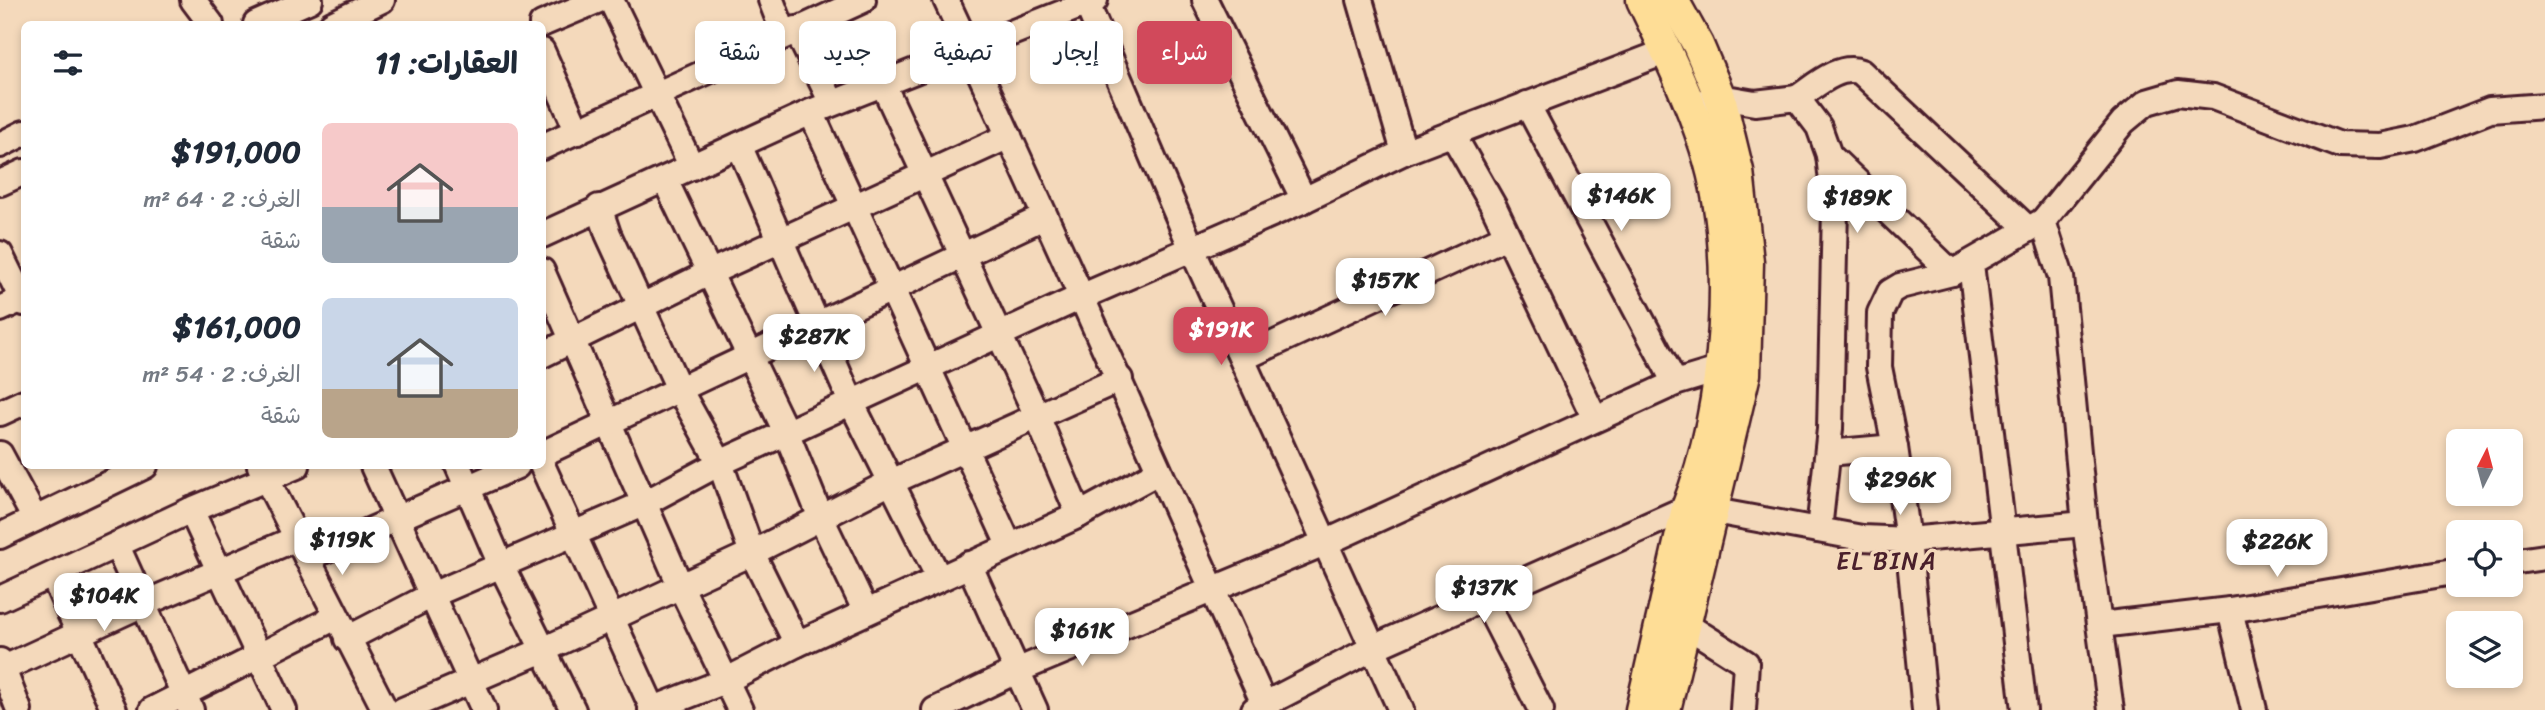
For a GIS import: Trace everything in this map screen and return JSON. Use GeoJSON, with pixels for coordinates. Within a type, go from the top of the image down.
{"type":"FeatureCollection","features":[{"type":"Feature","properties":{"kind":"main road"},"geometry":{"type":"LineString","coordinates":[[1642,0],[1667,51],[1706,149],[1725,268],[1712,425],[1698,480],[1700,509],[1686,625],[1665,710]]}},
{"type":"Feature","properties":{"kind":"main road"},"geometry":{"type":"LineString","coordinates":[[1641,710],[1700,509],[1745,374],[1748,262],[1738,170],[1720,97],[1699,45],[1673,0]]}},
{"type":"Feature","properties":{"kind":"street"},"geometry":{"type":"LineString","coordinates":[[193,0],[209,21]]}},
{"type":"Feature","properties":{"kind":"street"},"geometry":{"type":"LineString","coordinates":[[263,21],[310,0]]}},
{"type":"Feature","properties":{"kind":"street"},"geometry":{"type":"LineString","coordinates":[[341,21],[382,0]]}},
{"type":"Feature","properties":{"kind":"street"},"geometry":{"type":"LineString","coordinates":[[546,22],[598,0]]}},
{"type":"Feature","properties":{"kind":"street"},"geometry":{"type":"LineString","coordinates":[[611,0],[692,167]]}},
{"type":"Feature","properties":{"kind":"street"},"geometry":{"type":"LineString","coordinates":[[771,0],[790,32],[822,107],[853,207],[1009,545]]}},
{"type":"Feature","properties":{"kind":"street"},"geometry":{"type":"LineString","coordinates":[[546,145],[657,97],[790,32],[863,0]]}},
{"type":"Feature","properties":{"kind":"street"},"geometry":{"type":"LineString","coordinates":[[946,0],[956,21]]}},
{"type":"Feature","properties":{"kind":"street"},"geometry":{"type":"LineString","coordinates":[[1205,0],[1304,200]]}},
{"type":"Feature","properties":{"kind":"street"},"geometry":{"type":"LineString","coordinates":[[1360,0],[1404,152]]}},
{"type":"Feature","properties":{"kind":"street"},"geometry":{"type":"LineString","coordinates":[[1016,29],[1091,2],[1192,249],[1375,647],[1401,710]]}},
{"type":"Feature","properties":{"kind":"street"},"geometry":{"type":"LineString","coordinates":[[347,639],[432,594],[645,503],[720,463],[1081,297],[1304,200],[1404,152],[1667,51]]}},
{"type":"Feature","properties":{"kind":"street"},"geometry":{"type":"LineString","coordinates":[[546,60],[578,132]]}},
{"type":"Feature","properties":{"kind":"street"},"geometry":{"type":"LineString","coordinates":[[1689,106],[1720,97],[1765,103],[1797,98],[1839,72],[1849,69],[1861,72],[2035,224],[2061,277],[2085,524],[2111,710]]}},
{"type":"Feature","properties":{"kind":"street"},"geometry":{"type":"LineString","coordinates":[[546,232],[877,84]]}},
{"type":"Feature","properties":{"kind":"street"},"geometry":{"type":"LineString","coordinates":[[883,84],[998,337],[1037,416],[1079,515]]}},
{"type":"Feature","properties":{"kind":"street"},"geometry":{"type":"LineString","coordinates":[[985,84],[1044,217],[1121,379],[1158,472],[1261,708],[1375,647],[1700,509],[1863,538],[1908,540],[2085,524]]}},
{"type":"Feature","properties":{"kind":"street"},"geometry":{"type":"LineString","coordinates":[[1925,710],[1908,540],[1895,447],[1879,367],[1880,313],[1890,292],[1900,286],[1962,268],[2035,224],[2123,122],[2147,102],[2178,93],[2213,97],[2340,145],[2380,146],[2415,139],[2490,110],[2545,106]]}},
{"type":"Feature","properties":{"kind":"street"},"geometry":{"type":"LineString","coordinates":[[1797,98],[1819,127],[1829,155],[1835,209],[1828,453],[1819,530]]}},
{"type":"Feature","properties":{"kind":"street"},"geometry":{"type":"LineString","coordinates":[[1527,104],[1675,383]]}},
{"type":"Feature","properties":{"kind":"street"},"geometry":{"type":"LineString","coordinates":[[1452,133],[1507,236],[1595,419]]}},
{"type":"Feature","properties":{"kind":"street"},"geometry":{"type":"LineString","coordinates":[[0,145],[21,134]]}},
{"type":"Feature","properties":{"kind":"street"},"geometry":{"type":"LineString","coordinates":[[546,353],[710,272],[1009,135]]}},
{"type":"Feature","properties":{"kind":"street"},"geometry":{"type":"LineString","coordinates":[[739,145],[852,404],[889,483],[939,578]]}},
{"type":"Feature","properties":{"kind":"street"},"geometry":{"type":"LineString","coordinates":[[1829,155],[1962,268],[2024,710]]}},
{"type":"Feature","properties":{"kind":"street"},"geometry":{"type":"LineString","coordinates":[[0,183],[21,173]]}},
{"type":"Feature","properties":{"kind":"street"},"geometry":{"type":"LineString","coordinates":[[665,180],[787,434],[821,518],[866,612]]}},
{"type":"Feature","properties":{"kind":"street"},"geometry":{"type":"LineString","coordinates":[[599,207],[608,234],[680,391],[720,463],[751,553],[797,643]]}},
{"type":"Feature","properties":{"kind":"street"},"geometry":{"type":"LineString","coordinates":[[546,452],[611,424],[816,323],[890,291],[1044,217]]}},
{"type":"Feature","properties":{"kind":"street"},"geometry":{"type":"LineString","coordinates":[[1243,359],[1507,236]]}},
{"type":"Feature","properties":{"kind":"street"},"geometry":{"type":"LineString","coordinates":[[0,254],[18,302]]}},
{"type":"Feature","properties":{"kind":"street"},"geometry":{"type":"LineString","coordinates":[[546,280],[680,585],[740,710]]}},
{"type":"Feature","properties":{"kind":"street"},"geometry":{"type":"LineString","coordinates":[[935,710],[1016,671],[1327,542],[1675,383],[1718,370]]}},
{"type":"Feature","properties":{"kind":"street"},"geometry":{"type":"LineString","coordinates":[[0,599],[117,546],[263,472],[385,709],[471,682],[751,553],[889,483],[1121,379]]}},
{"type":"Feature","properties":{"kind":"street"},"geometry":{"type":"LineString","coordinates":[[0,413],[21,403]]}},
{"type":"Feature","properties":{"kind":"street"},"geometry":{"type":"LineString","coordinates":[[1828,453],[1895,447]]}},
{"type":"Feature","properties":{"kind":"street"},"geometry":{"type":"LineString","coordinates":[[0,454],[35,519]]}},
{"type":"Feature","properties":{"kind":"street"},"geometry":{"type":"LineString","coordinates":[[0,536],[35,519],[107,474],[131,469]]}},
{"type":"Feature","properties":{"kind":"street"},"geometry":{"type":"LineString","coordinates":[[374,469],[484,710]]}},
{"type":"Feature","properties":{"kind":"street"},"geometry":{"type":"LineString","coordinates":[[19,710],[1,666],[219,571],[396,518],[463,477],[502,469]]}},
{"type":"Feature","properties":{"kind":"street"},"geometry":{"type":"LineString","coordinates":[[544,469],[652,709],[725,681],[797,643],[1079,515],[1158,472]]}},
{"type":"Feature","properties":{"kind":"street"},"geometry":{"type":"LineString","coordinates":[[463,477],[501,565],[573,710]]}},
{"type":"Feature","properties":{"kind":"street"},"geometry":{"type":"LineString","coordinates":[[191,510],[284,710]]}},
{"type":"Feature","properties":{"kind":"street"},"geometry":{"type":"LineString","coordinates":[[117,546],[187,702]]}},
{"type":"Feature","properties":{"kind":"street"},"geometry":{"type":"LineString","coordinates":[[2523,560],[2545,556]]}},
{"type":"Feature","properties":{"kind":"street"},"geometry":{"type":"LineString","coordinates":[[969,564],[1035,710]]}},
{"type":"Feature","properties":{"kind":"street"},"geometry":{"type":"LineString","coordinates":[[2100,625],[2230,611],[2446,573]]}},
{"type":"Feature","properties":{"kind":"street"},"geometry":{"type":"LineString","coordinates":[[53,576],[114,710]]}},
{"type":"Feature","properties":{"kind":"street"},"geometry":{"type":"LineString","coordinates":[[1485,600],[1541,710]]}},
{"type":"Feature","properties":{"kind":"street"},"geometry":{"type":"LineString","coordinates":[[2230,611],[2254,710]]}},
{"type":"Feature","properties":{"kind":"street"},"geometry":{"type":"LineString","coordinates":[[152,710],[187,702],[257,656],[336,617]]}},
{"type":"Feature","properties":{"kind":"street"},"geometry":{"type":"LineString","coordinates":[[1686,625],[1746,663],[1743,710]]}},
{"type":"Feature","properties":{"kind":"district","name":"EL BINA"},"geometry":{"type":"Point","coordinates":[1887,561]}}]}
